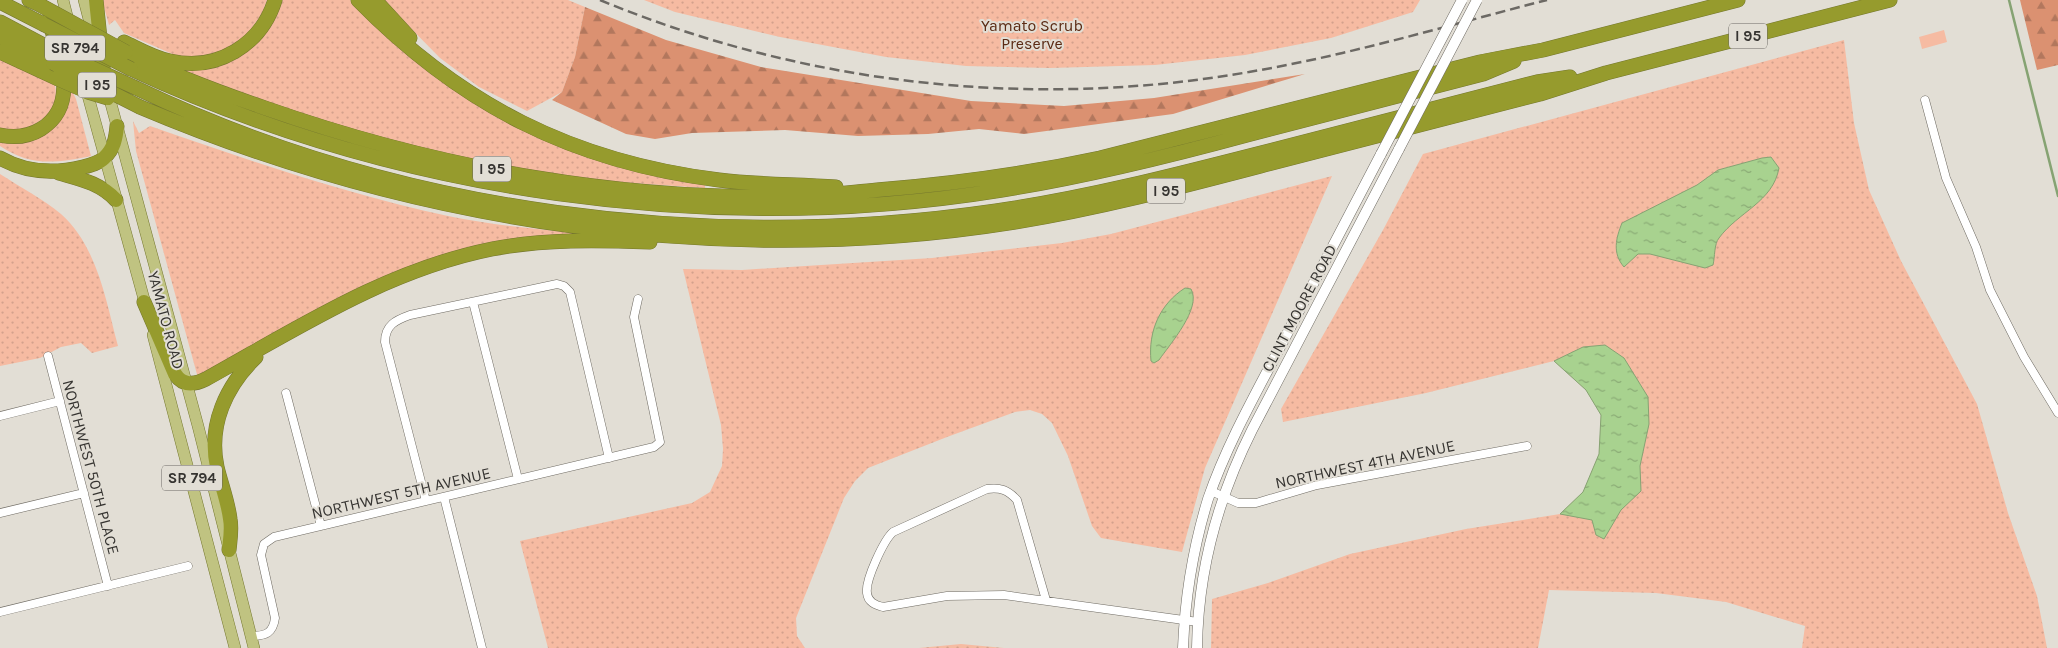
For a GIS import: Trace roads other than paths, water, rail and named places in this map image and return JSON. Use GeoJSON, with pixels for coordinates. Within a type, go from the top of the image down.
{"type":"FeatureCollection","features":[{"type":"Feature","properties":{"kind":"highway"},"geometry":{"type":"LineString","coordinates":[[96,0],[104,77]]}},
{"type":"Feature","properties":{"kind":"highway"},"geometry":{"type":"LineString","coordinates":[[38,2],[71,21],[125,47],[170,61],[192,64],[215,61],[239,50],[253,38],[268,18],[275,0]]}},
{"type":"Feature","properties":{"kind":"highway"},"geometry":{"type":"LineString","coordinates":[[358,0],[420,58],[464,90],[510,117],[572,145],[620,161],[664,171],[739,182],[876,190]]}},
{"type":"Feature","properties":{"kind":"highway"},"geometry":{"type":"LineString","coordinates":[[376,0],[404,32],[433,59],[486,97],[510,117]]}},
{"type":"Feature","properties":{"kind":"highway","name":"I 95"},"geometry":{"type":"LineString","coordinates":[[125,47],[210,88],[294,118],[407,150],[494,170],[574,183],[683,194],[814,196],[970,181],[1091,160],[1480,62],[1543,50],[1738,0]]}},
{"type":"Feature","properties":{"kind":"highway","name":"I 95"},"geometry":{"type":"LineString","coordinates":[[0,37],[140,107],[219,138],[278,159],[401,194],[525,219],[616,230],[714,239],[806,240],[905,234],[987,226],[1068,212],[1169,190],[1540,94],[1606,73],[1890,0]]}},
{"type":"Feature","properties":{"kind":"highway"},"geometry":{"type":"LineString","coordinates":[[0,2],[131,69],[201,99],[286,130],[364,153],[439,172],[492,182],[602,198],[682,205],[791,208],[844,206],[943,198],[1079,177],[1156,159],[1483,74],[1543,50]]}},
{"type":"Feature","properties":{"kind":"highway"},"geometry":{"type":"LineString","coordinates":[[0,135],[22,136],[41,129],[55,116],[64,98],[63,72],[38,2]]}},
{"type":"Feature","properties":{"kind":"highway"},"geometry":{"type":"LineString","coordinates":[[0,22],[49,48],[184,111],[278,146],[355,170],[435,190],[533,209],[614,219],[696,225],[778,227],[858,224],[940,218],[995,211],[1076,197],[1165,177],[1537,82],[1606,73]]}},
{"type":"Feature","properties":{"kind":"highway"},"geometry":{"type":"LineString","coordinates":[[0,52],[88,92],[140,107]]}},
{"type":"Feature","properties":{"kind":"highway"},"geometry":{"type":"LineString","coordinates":[[53,172],[91,165],[104,158],[114,144],[117,126]]}},
{"type":"Feature","properties":{"kind":"highway"},"geometry":{"type":"LineString","coordinates":[[0,158],[24,168],[53,172],[92,183],[106,191],[116,200]]}},
{"type":"Feature","properties":{"kind":"highway"},"geometry":{"type":"LineString","coordinates":[[144,302],[173,371],[180,380],[187,384],[203,381],[384,282],[438,263],[478,252],[548,242],[657,242],[714,239]]}},
{"type":"Feature","properties":{"kind":"highway"},"geometry":{"type":"LineString","coordinates":[[229,550],[231,520],[215,456],[216,426],[222,406],[234,381],[251,362],[275,342]]}},
{"type":"Feature","properties":{"kind":"main road","name":"YAMATO ROAD"},"geometry":{"type":"LineString","coordinates":[[63,0],[236,648]]}},
{"type":"Feature","properties":{"kind":"main road","name":"YAMATO ROAD"},"geometry":{"type":"LineString","coordinates":[[84,0],[187,384],[254,648]]}},
{"type":"Feature","properties":{"kind":"main road"},"geometry":{"type":"LineString","coordinates":[[210,546],[220,556],[238,628],[245,635],[251,636]]}},
{"type":"Feature","properties":{"kind":"street","name":"CLINT MOORE ROAD"},"geometry":{"type":"LineString","coordinates":[[1183,648],[1184,620],[1192,561],[1211,491],[1247,411],[1462,0]]}},
{"type":"Feature","properties":{"kind":"street","name":"CLINT MOORE ROAD"},"geometry":{"type":"LineString","coordinates":[[1197,648],[1198,622],[1206,559],[1223,496],[1252,430],[1478,0]]}},
{"type":"Feature","properties":{"kind":"street"},"geometry":{"type":"LineString","coordinates":[[1925,100],[1946,178],[1976,247],[1990,290],[2024,357],[2058,413]]}},
{"type":"Feature","properties":{"kind":"street"},"geometry":{"type":"LineString","coordinates":[[426,501],[385,336],[389,326],[402,318],[557,284],[564,286],[570,292],[609,458]]}},
{"type":"Feature","properties":{"kind":"street","name":"NORTHWEST 5TH AVENUE"},"geometry":{"type":"LineString","coordinates":[[251,636],[262,636],[270,632],[275,618],[261,562],[261,549],[264,544],[274,537],[654,447],[660,442],[634,317],[638,299]]}},
{"type":"Feature","properties":{"kind":"street"},"geometry":{"type":"LineString","coordinates":[[473,302],[518,480]]}},
{"type":"Feature","properties":{"kind":"street","name":"NORTHWEST 50TH PLACE"},"geometry":{"type":"LineString","coordinates":[[48,356],[108,586]]}},
{"type":"Feature","properties":{"kind":"street"},"geometry":{"type":"LineString","coordinates":[[286,392],[321,526]]}},
{"type":"Feature","properties":{"kind":"street"},"geometry":{"type":"LineString","coordinates":[[0,416],[60,401]]}},
{"type":"Feature","properties":{"kind":"street","name":"NORTHWEST 4TH AVENUE"},"geometry":{"type":"LineString","coordinates":[[1211,491],[1238,503],[1256,503],[1317,485],[1527,446]]}},
{"type":"Feature","properties":{"kind":"street"},"geometry":{"type":"LineString","coordinates":[[1046,600],[1017,500],[1010,492],[994,488],[987,489],[893,532],[883,543],[868,584],[867,592],[870,600],[876,605],[883,607],[929,598],[957,595],[1004,595],[1198,622]]}},
{"type":"Feature","properties":{"kind":"street"},"geometry":{"type":"LineString","coordinates":[[0,513],[84,492]]}},
{"type":"Feature","properties":{"kind":"street"},"geometry":{"type":"LineString","coordinates":[[444,497],[482,648]]}},
{"type":"Feature","properties":{"kind":"street"},"geometry":{"type":"LineString","coordinates":[[0,612],[188,566]]}},
{"type":"Feature","properties":{"kind":"water"},"geometry":{"type":"Polygon","coordinates":[[[1771,157],[1779,168],[1770,190],[1719,238],[1715,247],[1713,265],[1705,268],[1650,254],[1638,254],[1624,267],[1620,262],[1616,245],[1622,223],[1697,185],[1718,170],[1771,157]]]}},
{"type":"Feature","properties":{"kind":"water"},"geometry":{"type":"Polygon","coordinates":[[[1185,288],[1191,289],[1193,297],[1189,316],[1159,360],[1154,363],[1151,361],[1152,339],[1158,319],[1162,310],[1176,294],[1185,288]]]}},
{"type":"Feature","properties":{"kind":"water"},"geometry":{"type":"Polygon","coordinates":[[[1605,345],[1624,358],[1648,397],[1649,424],[1640,466],[1641,491],[1621,510],[1604,539],[1596,535],[1592,520],[1560,514],[1583,492],[1599,454],[1601,415],[1586,390],[1554,361],[1583,347],[1605,345]]]}},
{"type":"Feature","properties":{"kind":"waterway"},"geometry":{"type":"LineString","coordinates":[[2009,0],[2058,196]]}},
{"type":"Feature","properties":{"kind":"railway"},"geometry":{"type":"LineString","coordinates":[[600,0],[678,29],[757,52],[838,70],[920,82],[1002,88],[1084,89],[1167,83],[1287,65],[1399,39],[1547,0]]}},
{"type":"Feature","properties":{"kind":"park label","name":"Yamato Scrub Preserve"},"geometry":{"type":"Point","coordinates":[1032,34]}}]}
